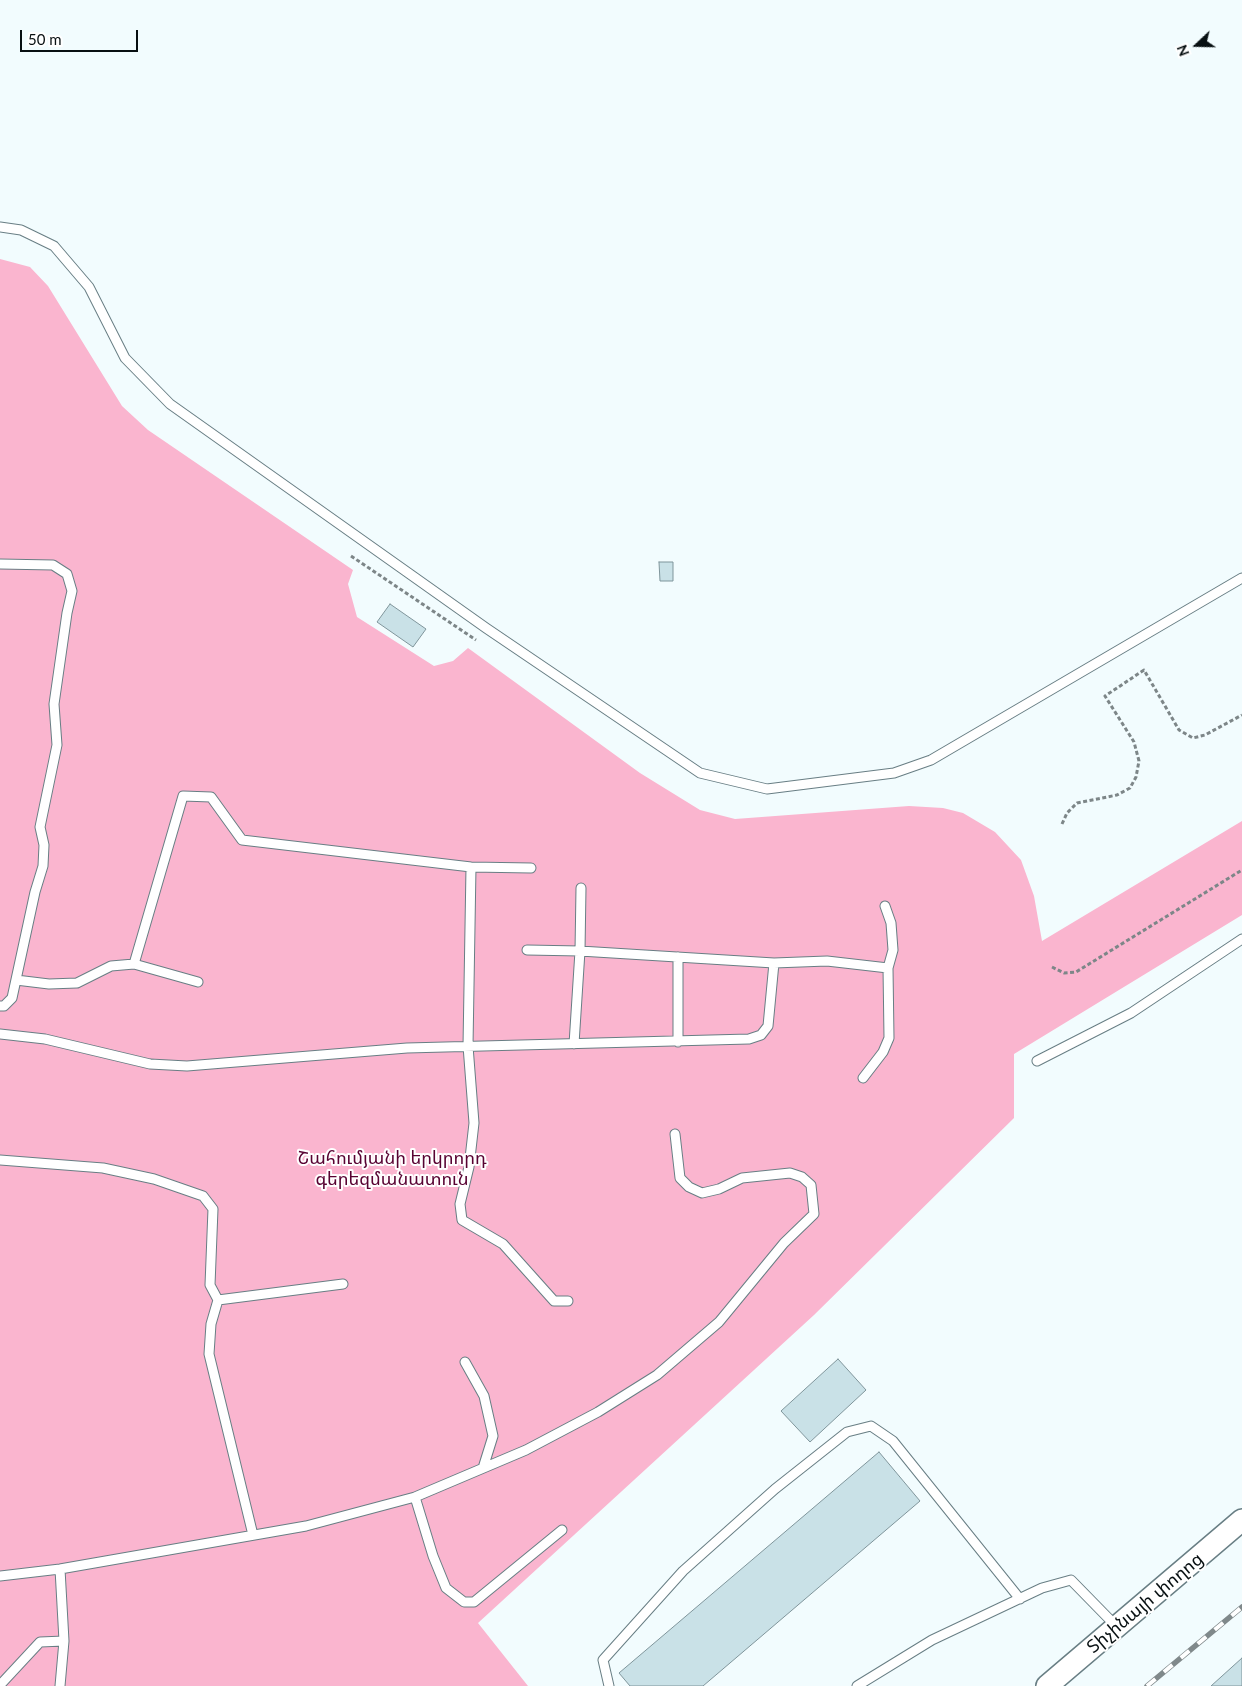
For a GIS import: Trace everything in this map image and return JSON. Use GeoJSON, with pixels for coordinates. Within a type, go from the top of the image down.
{"type":"FeatureCollection","features":[{"type":"Feature","properties":{"kind":"street","name":"Տիչինայի փողոց"},"geometry":{"type":"LineString","coordinates":[[1047,1686],[1242,1520]]}},
{"type":"Feature","properties":{"kind":"lane"},"geometry":{"type":"LineString","coordinates":[[0,227],[21,230],[54,246],[89,287],[125,358],[170,404],[486,628],[700,774],[767,789],[894,773],[931,760],[1242,578]]}},
{"type":"Feature","properties":{"kind":"lane"},"geometry":{"type":"LineString","coordinates":[[0,564],[53,565],[67,574],[72,591],[54,704],[57,745],[40,827],[44,845],[43,866],[35,892],[12,998],[4,1006],[0,1006]]}},
{"type":"Feature","properties":{"kind":"lane"},"geometry":{"type":"LineString","coordinates":[[134,964],[183,796],[211,797],[242,840],[471,868],[531,868]]}},
{"type":"Feature","properties":{"kind":"lane"},"geometry":{"type":"LineString","coordinates":[[471,868],[468,1046],[474,1123],[469,1167],[460,1204],[462,1220],[503,1244],[554,1301],[568,1301]]}},
{"type":"Feature","properties":{"kind":"lane"},"geometry":{"type":"LineString","coordinates":[[574,1044],[580,951],[581,888]]}},
{"type":"Feature","properties":{"kind":"lane"},"geometry":{"type":"LineString","coordinates":[[863,1078],[883,1052],[889,1038],[888,968],[893,950],[891,923],[885,906]]}},
{"type":"Feature","properties":{"kind":"lane"},"geometry":{"type":"LineString","coordinates":[[1037,1061],[1131,1013],[1242,939]]}},
{"type":"Feature","properties":{"kind":"lane"},"geometry":{"type":"LineString","coordinates":[[527,950],[580,951],[774,963],[827,961],[888,968]]}},
{"type":"Feature","properties":{"kind":"lane"},"geometry":{"type":"LineString","coordinates":[[678,957],[678,1042]]}},
{"type":"Feature","properties":{"kind":"lane"},"geometry":{"type":"LineString","coordinates":[[0,1034],[45,1039],[150,1064],[188,1066],[407,1048],[678,1042],[749,1038],[761,1035],[768,1026],[774,963]]}},
{"type":"Feature","properties":{"kind":"lane"},"geometry":{"type":"LineString","coordinates":[[16,980],[49,984],[77,983],[111,966],[134,964],[198,982]]}},
{"type":"Feature","properties":{"kind":"lane"},"geometry":{"type":"LineString","coordinates":[[0,1576],[23,1575],[60,1569],[306,1526],[415,1497],[526,1450],[598,1412],[657,1375],[719,1322],[784,1243],[814,1214],[811,1185],[802,1177],[790,1173],[742,1178],[719,1189],[702,1193],[689,1187],[680,1178],[675,1134]]}},
{"type":"Feature","properties":{"kind":"lane"},"geometry":{"type":"LineString","coordinates":[[0,1160],[103,1168],[154,1180],[203,1196],[213,1209],[210,1285],[218,1300],[211,1324],[209,1354],[253,1534]]}},
{"type":"Feature","properties":{"kind":"lane"},"geometry":{"type":"LineString","coordinates":[[218,1300],[343,1284]]}},
{"type":"Feature","properties":{"kind":"lane"},"geometry":{"type":"LineString","coordinates":[[465,1362],[484,1396],[493,1436],[483,1468]]}},
{"type":"Feature","properties":{"kind":"lane"},"geometry":{"type":"LineString","coordinates":[[609,1686],[603,1660],[683,1571],[775,1489],[847,1432],[871,1426],[893,1441],[1020,1599]]}},
{"type":"Feature","properties":{"kind":"lane"},"geometry":{"type":"LineString","coordinates":[[415,1497],[433,1556],[446,1588],[464,1602],[474,1602],[562,1530]]}},
{"type":"Feature","properties":{"kind":"lane"},"geometry":{"type":"LineString","coordinates":[[60,1569],[64,1641],[60,1686]]}},
{"type":"Feature","properties":{"kind":"lane"},"geometry":{"type":"LineString","coordinates":[[857,1686],[932,1640],[1042,1588],[1071,1580],[1117,1627]]}},
{"type":"Feature","properties":{"kind":"lane"},"geometry":{"type":"LineString","coordinates":[[0,1685],[40,1642],[64,1641]]}},
{"type":"Feature","properties":{"kind":"path"},"geometry":{"type":"LineString","coordinates":[[351,556],[476,640]]}},
{"type":"Feature","properties":{"kind":"path"},"geometry":{"type":"LineString","coordinates":[[1062,824],[1067,813],[1077,803],[1118,795],[1130,788],[1136,777],[1140,761],[1134,742],[1105,696],[1144,670],[1179,730],[1192,738],[1205,735],[1242,715]]}},
{"type":"Feature","properties":{"kind":"path"},"geometry":{"type":"LineString","coordinates":[[1052,967],[1064,973],[1076,972],[1242,870]]}},
{"type":"Feature","properties":{"kind":"green space","name":"Շահումյանի երկրորդ գերեզմանատուն"},"geometry":{"type":"Polygon","coordinates":[[[0,259],[30,267],[48,286],[122,406],[148,430],[353,570],[348,584],[357,617],[434,666],[453,661],[468,648],[640,773],[700,810],[735,819],[909,806],[943,808],[963,813],[995,832],[1021,860],[1034,896],[1042,941],[1242,821],[1242,915],[1014,1054],[1014,1118],[814,1315],[478,1623],[528,1686],[0,1686],[0,259]]]}},
{"type":"Feature","properties":{"kind":"building"},"geometry":{"type":"Polygon","coordinates":[[[659,562],[673,562],[673,581],[660,581],[659,562]]]}},
{"type":"Feature","properties":{"kind":"building"},"geometry":{"type":"Polygon","coordinates":[[[390,604],[426,629],[413,647],[377,622],[390,604]]]}},
{"type":"Feature","properties":{"kind":"building"},"geometry":{"type":"Polygon","coordinates":[[[838,1359],[866,1390],[810,1442],[781,1411],[838,1359]]]}},
{"type":"Feature","properties":{"kind":"building"},"geometry":{"type":"Polygon","coordinates":[[[879,1452],[920,1501],[703,1686],[630,1686],[619,1673],[879,1452]]]}},
{"type":"Feature","properties":{"kind":"building"},"geometry":{"type":"Polygon","coordinates":[[[1242,1658],[1242,1686],[1211,1686],[1242,1658]]]}},
{"type":"Feature","properties":{"kind":"railway"},"geometry":{"type":"LineString","coordinates":[[1147,1686],[1242,1607]]}}]}
